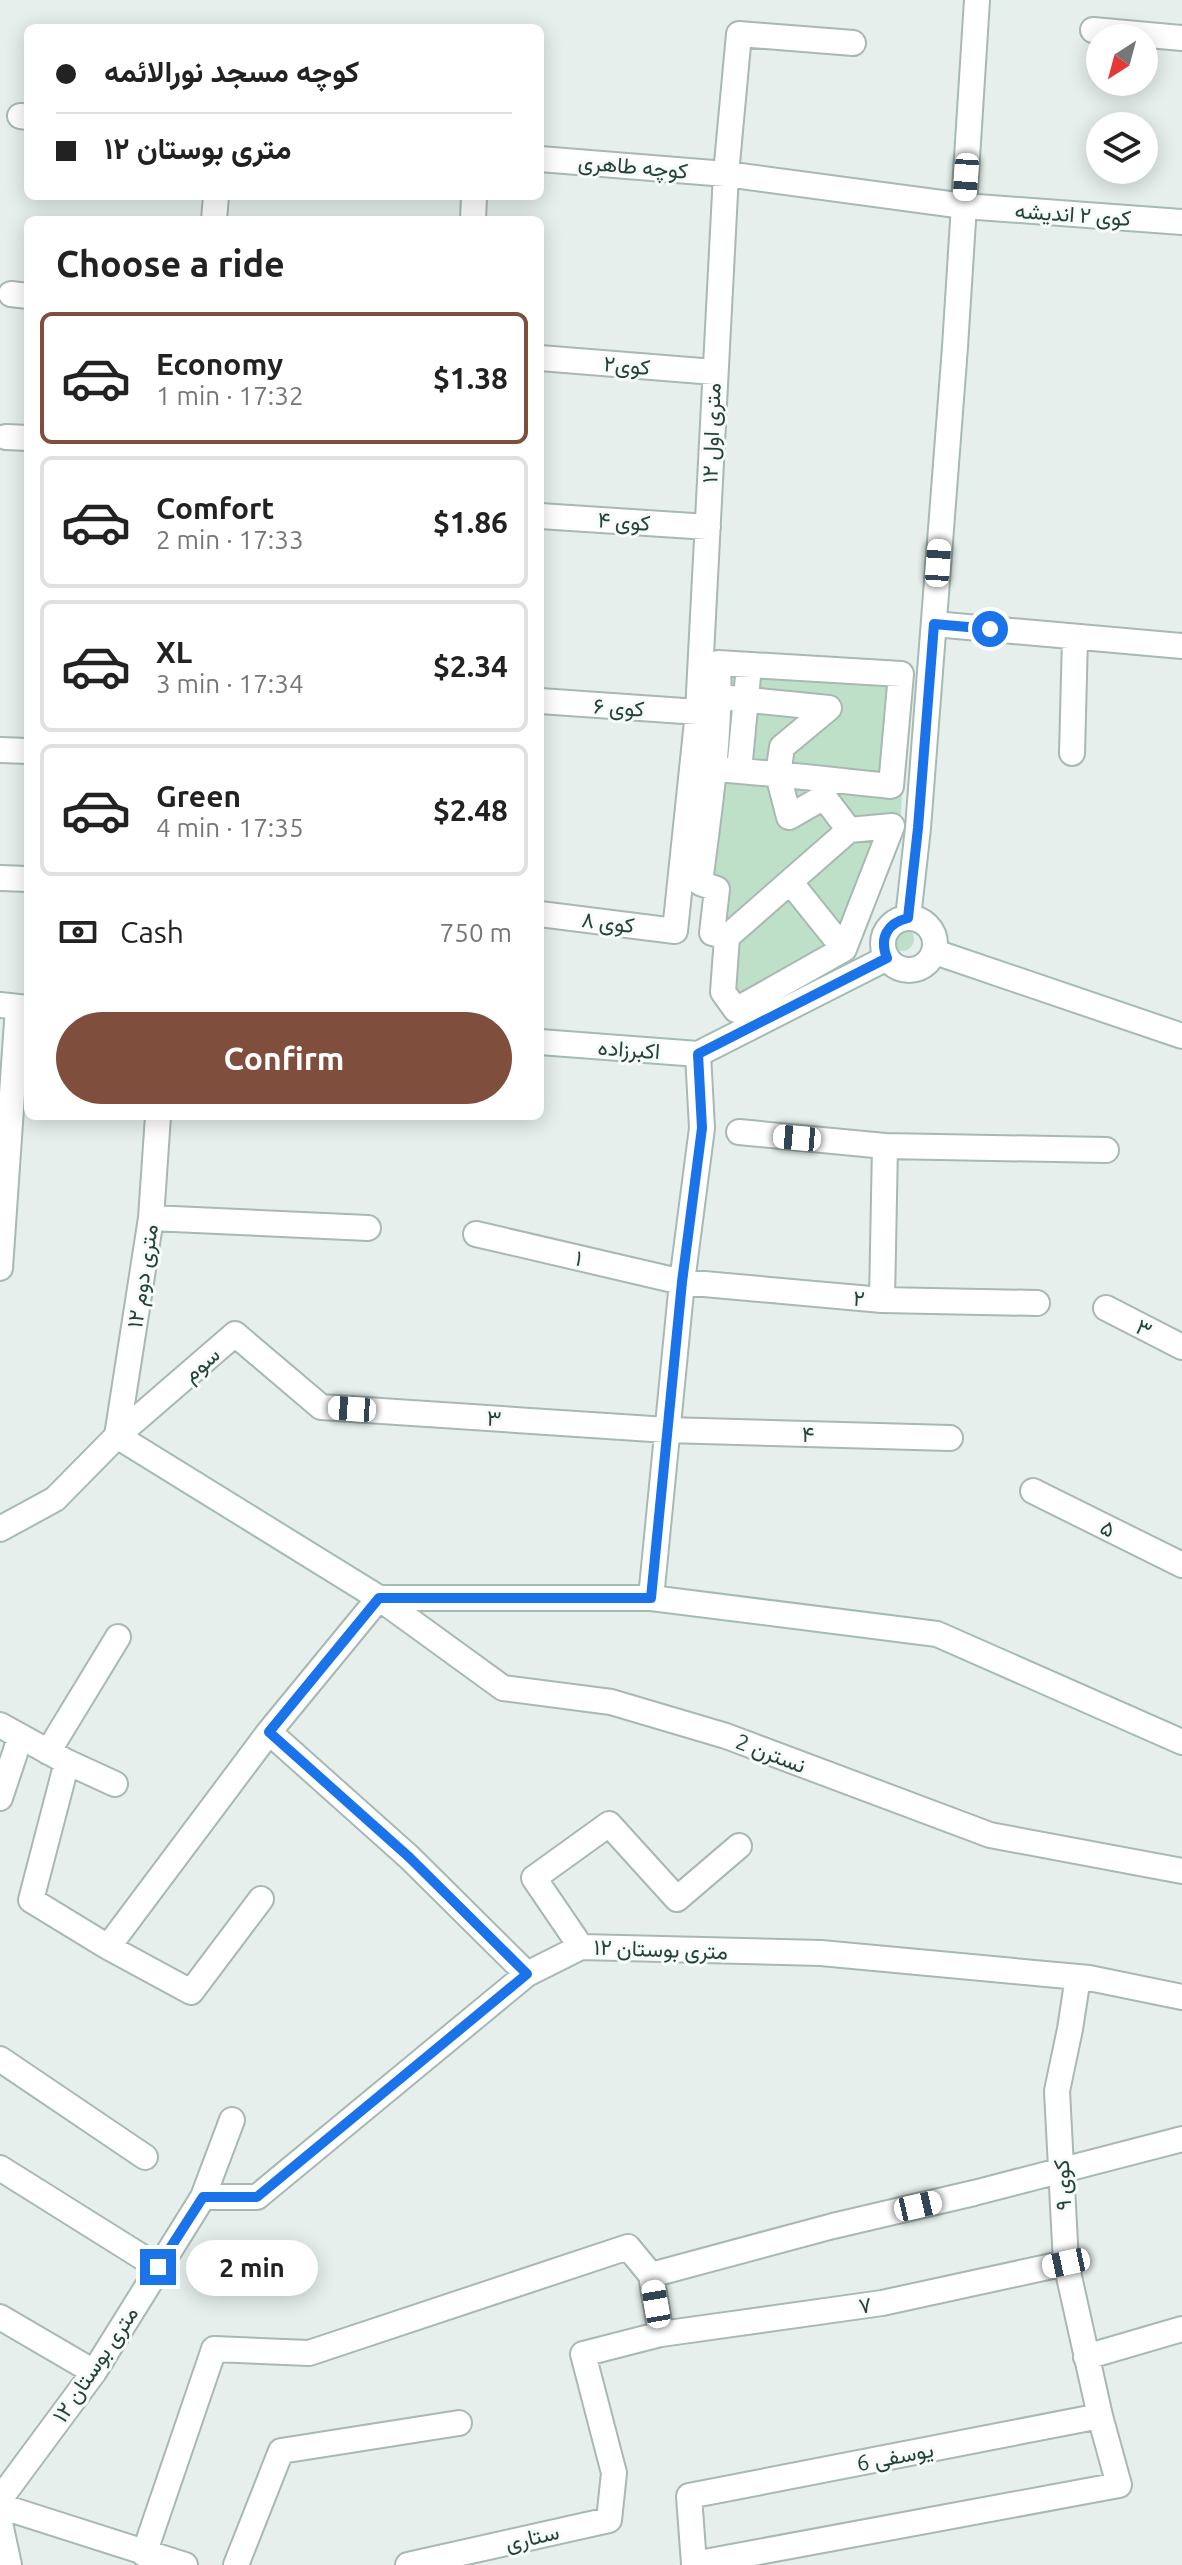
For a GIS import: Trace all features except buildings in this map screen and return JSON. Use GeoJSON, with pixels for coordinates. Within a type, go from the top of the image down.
{"type":"FeatureCollection","features":[{"type":"Feature","properties":{"kind":"street"},"geometry":{"type":"LineString","coordinates":[[908,918],[934,624],[977,0]]}},
{"type":"Feature","properties":{"kind":"street","name":"۱۲ متری اول"},"geometry":{"type":"LineString","coordinates":[[675,931],[698,712],[714,372],[726,174],[739,34],[853,43]]}},
{"type":"Feature","properties":{"kind":"street"},"geometry":{"type":"LineString","coordinates":[[1158,36],[1182,38]]}},
{"type":"Feature","properties":{"kind":"street","name":"کوچه طاهری"},"geometry":{"type":"LineString","coordinates":[[544,159],[726,174]]}},
{"type":"Feature","properties":{"kind":"street"},"geometry":{"type":"LineString","coordinates":[[726,174],[964,206]]}},
{"type":"Feature","properties":{"kind":"street","name":"کوی ۲ اندیشه"},"geometry":{"type":"LineString","coordinates":[[964,206],[1182,222]]}},
{"type":"Feature","properties":{"kind":"street","name":"کوی۲"},"geometry":{"type":"LineString","coordinates":[[544,358],[714,372]]}},
{"type":"Feature","properties":{"kind":"street","name":"کوی ۴"},"geometry":{"type":"LineString","coordinates":[[544,516],[708,527]]}},
{"type":"Feature","properties":{"kind":"street"},"geometry":{"type":"LineString","coordinates":[[934,624],[1182,646]]}},
{"type":"Feature","properties":{"kind":"street"},"geometry":{"type":"LineString","coordinates":[[1072,753],[1075,637]]}},
{"type":"Feature","properties":{"kind":"street"},"geometry":{"type":"LineString","coordinates":[[714,769],[891,786],[901,674],[718,663],[720,697],[700,883],[717,889],[712,933],[727,937]]}},
{"type":"Feature","properties":{"kind":"street"},"geometry":{"type":"LineString","coordinates":[[739,771],[749,666]]}},
{"type":"Feature","properties":{"kind":"street"},"geometry":{"type":"LineString","coordinates":[[720,697],[829,708],[782,747],[778,775],[789,817],[824,797],[849,830]]}},
{"type":"Feature","properties":{"kind":"street","name":"کوی ۶"},"geometry":{"type":"LineString","coordinates":[[544,701],[698,712]]}},
{"type":"Feature","properties":{"kind":"street"},"geometry":{"type":"LineString","coordinates":[[0,750],[24,751]]}},
{"type":"Feature","properties":{"kind":"street"},"geometry":{"type":"LineString","coordinates":[[892,826],[844,949],[736,1010],[723,992],[727,937],[791,883],[849,830],[892,826]]}},
{"type":"Feature","properties":{"kind":"street"},"geometry":{"type":"LineString","coordinates":[[0,878],[24,879]]}},
{"type":"Feature","properties":{"kind":"street"},"geometry":{"type":"LineString","coordinates":[[791,883],[844,949]]}},
{"type":"Feature","properties":{"kind":"street","name":"کوی ۸"},"geometry":{"type":"LineString","coordinates":[[544,915],[675,931]]}},
{"type":"Feature","properties":{"kind":"street"},"geometry":{"type":"LineString","coordinates":[[908,918],[924,923],[930,929],[934,936],[935,952],[925,966],[909,970],[893,965],[887,958],[883,941],[891,925],[908,918]]}},
{"type":"Feature","properties":{"kind":"street"},"geometry":{"type":"LineString","coordinates":[[935,952],[1182,1036]]}},
{"type":"Feature","properties":{"kind":"street"},"geometry":{"type":"LineString","coordinates":[[651,1598],[682,1282],[702,1128],[698,1054],[887,958]]}},
{"type":"Feature","properties":{"kind":"street"},"geometry":{"type":"LineString","coordinates":[[0,1268],[15,1007]]}},
{"type":"Feature","properties":{"kind":"street","name":"اکبرزاده"},"geometry":{"type":"LineString","coordinates":[[544,1042],[698,1054]]}},
{"type":"Feature","properties":{"kind":"street","name":"۱۲ متری دوم"},"geometry":{"type":"LineString","coordinates":[[117,1436],[151,1218],[158,1120]]}},
{"type":"Feature","properties":{"kind":"street"},"geometry":{"type":"LineString","coordinates":[[739,1132],[885,1146],[1106,1150]]}},
{"type":"Feature","properties":{"kind":"street"},"geometry":{"type":"LineString","coordinates":[[882,1300],[885,1146]]}},
{"type":"Feature","properties":{"kind":"street"},"geometry":{"type":"LineString","coordinates":[[151,1218],[368,1228]]}},
{"type":"Feature","properties":{"kind":"street","name":"۱"},"geometry":{"type":"LineString","coordinates":[[476,1234],[682,1282]]}},
{"type":"Feature","properties":{"kind":"street","name":"۲"},"geometry":{"type":"LineString","coordinates":[[682,1282],[882,1300],[1037,1303]]}},
{"type":"Feature","properties":{"kind":"street","name":"۳"},"geometry":{"type":"LineString","coordinates":[[1106,1308],[1182,1347]]}},
{"type":"Feature","properties":{"kind":"street","name":"سوم"},"geometry":{"type":"LineString","coordinates":[[117,1436],[235,1334],[321,1407]]}},
{"type":"Feature","properties":{"kind":"street","name":"۳"},"geometry":{"type":"LineString","coordinates":[[321,1407],[667,1430]]}},
{"type":"Feature","properties":{"kind":"street","name":"۴"},"geometry":{"type":"LineString","coordinates":[[667,1430],[950,1438]]}},
{"type":"Feature","properties":{"kind":"street"},"geometry":{"type":"LineString","coordinates":[[0,1529],[55,1499],[117,1436]]}},
{"type":"Feature","properties":{"kind":"street","name":"نسترن 2"},"geometry":{"type":"LineString","coordinates":[[117,1436],[379,1598],[503,1688],[611,1702],[726,1736],[990,1835],[1182,1871]]}},
{"type":"Feature","properties":{"kind":"street","name":"۵"},"geometry":{"type":"LineString","coordinates":[[1033,1491],[1182,1565]]}},
{"type":"Feature","properties":{"kind":"street"},"geometry":{"type":"LineString","coordinates":[[108,1947],[269,1732],[379,1598],[651,1598],[937,1634],[1181,1739]]}},
{"type":"Feature","properties":{"kind":"street"},"geometry":{"type":"LineString","coordinates":[[118,1637],[57,1757],[31,1900],[191,1992],[261,1899]]}},
{"type":"Feature","properties":{"kind":"street"},"geometry":{"type":"LineString","coordinates":[[0,1798],[10,1731],[115,1784]]}},
{"type":"Feature","properties":{"kind":"street"},"geometry":{"type":"LineString","coordinates":[[269,1732],[409,1857],[527,1974]]}},
{"type":"Feature","properties":{"kind":"street"},"geometry":{"type":"LineString","coordinates":[[581,1947],[534,1878],[609,1824],[677,1899],[739,1846]]}},
{"type":"Feature","properties":{"kind":"street","name":"۱۲ متری بوستان"},"geometry":{"type":"LineString","coordinates":[[0,2499],[94,2372],[203,2197],[257,2197],[527,1974],[581,1947],[821,1953],[1078,1977],[1182,1997]]}},
{"type":"Feature","properties":{"kind":"street","name":"کوی ۹"},"geometry":{"type":"LineString","coordinates":[[689,2496],[694,2564],[1119,2485],[1100,2416],[1066,2263],[1057,2091],[1078,1977]]}},
{"type":"Feature","properties":{"kind":"street"},"geometry":{"type":"LineString","coordinates":[[0,2059],[145,2157]]}},
{"type":"Feature","properties":{"kind":"street"},"geometry":{"type":"LineString","coordinates":[[203,2197],[232,2120]]}},
{"type":"Feature","properties":{"kind":"street"},"geometry":{"type":"LineString","coordinates":[[651,2275],[1182,2139]]}},
{"type":"Feature","properties":{"kind":"street"},"geometry":{"type":"LineString","coordinates":[[0,2168],[158,2267]]}},
{"type":"Feature","properties":{"kind":"street"},"geometry":{"type":"LineString","coordinates":[[144,2554],[214,2349],[309,2353],[628,2247],[651,2275],[661,2334]]}},
{"type":"Feature","properties":{"kind":"street","name":"۷"},"geometry":{"type":"LineString","coordinates":[[609,2520],[614,2473],[583,2354],[661,2334],[882,2303],[1066,2263]]}},
{"type":"Feature","properties":{"kind":"street"},"geometry":{"type":"LineString","coordinates":[[0,2317],[94,2372]]}},
{"type":"Feature","properties":{"kind":"street"},"geometry":{"type":"LineString","coordinates":[[1086,2357],[1182,2329]]}},
{"type":"Feature","properties":{"kind":"street","name":"یوسفی 6"},"geometry":{"type":"LineString","coordinates":[[689,2496],[1100,2416]]}},
{"type":"Feature","properties":{"kind":"street"},"geometry":{"type":"LineString","coordinates":[[236,2565],[281,2451],[459,2423]]}},
{"type":"Feature","properties":{"kind":"street"},"geometry":{"type":"LineString","coordinates":[[0,2506],[185,2565]]}},
{"type":"Feature","properties":{"kind":"street","name":"ستاری"},"geometry":{"type":"LineString","coordinates":[[408,2565],[609,2520]]}},
{"type":"Feature","properties":{"kind":"street"},"geometry":{"type":"LineString","coordinates":[[0,2523],[9,2565]]}},
{"type":"Feature","properties":{"kind":"green space"},"geometry":{"type":"Polygon","coordinates":[[[712,657],[909,669],[900,829],[849,956],[734,1019],[721,943],[705,937],[712,657]]]}},
{"type":"Feature","properties":{"kind":"green space"},"geometry":{"type":"Polygon","coordinates":[[[902,927],[911,930],[914,939],[911,948],[902,951],[893,948],[890,939],[893,930],[902,927]]]}},
{"type":"Feature","properties":{"kind":"route"},"geometry":{"type":"LineString","coordinates":[[158,2267],[203,2197],[257,2197],[527,1974],[409,1857],[269,1732],[379,1598],[651,1598],[682,1282],[702,1128],[698,1054],[887,958],[883,941],[886,932],[891,925],[908,918],[934,624],[990,629]]}}]}
